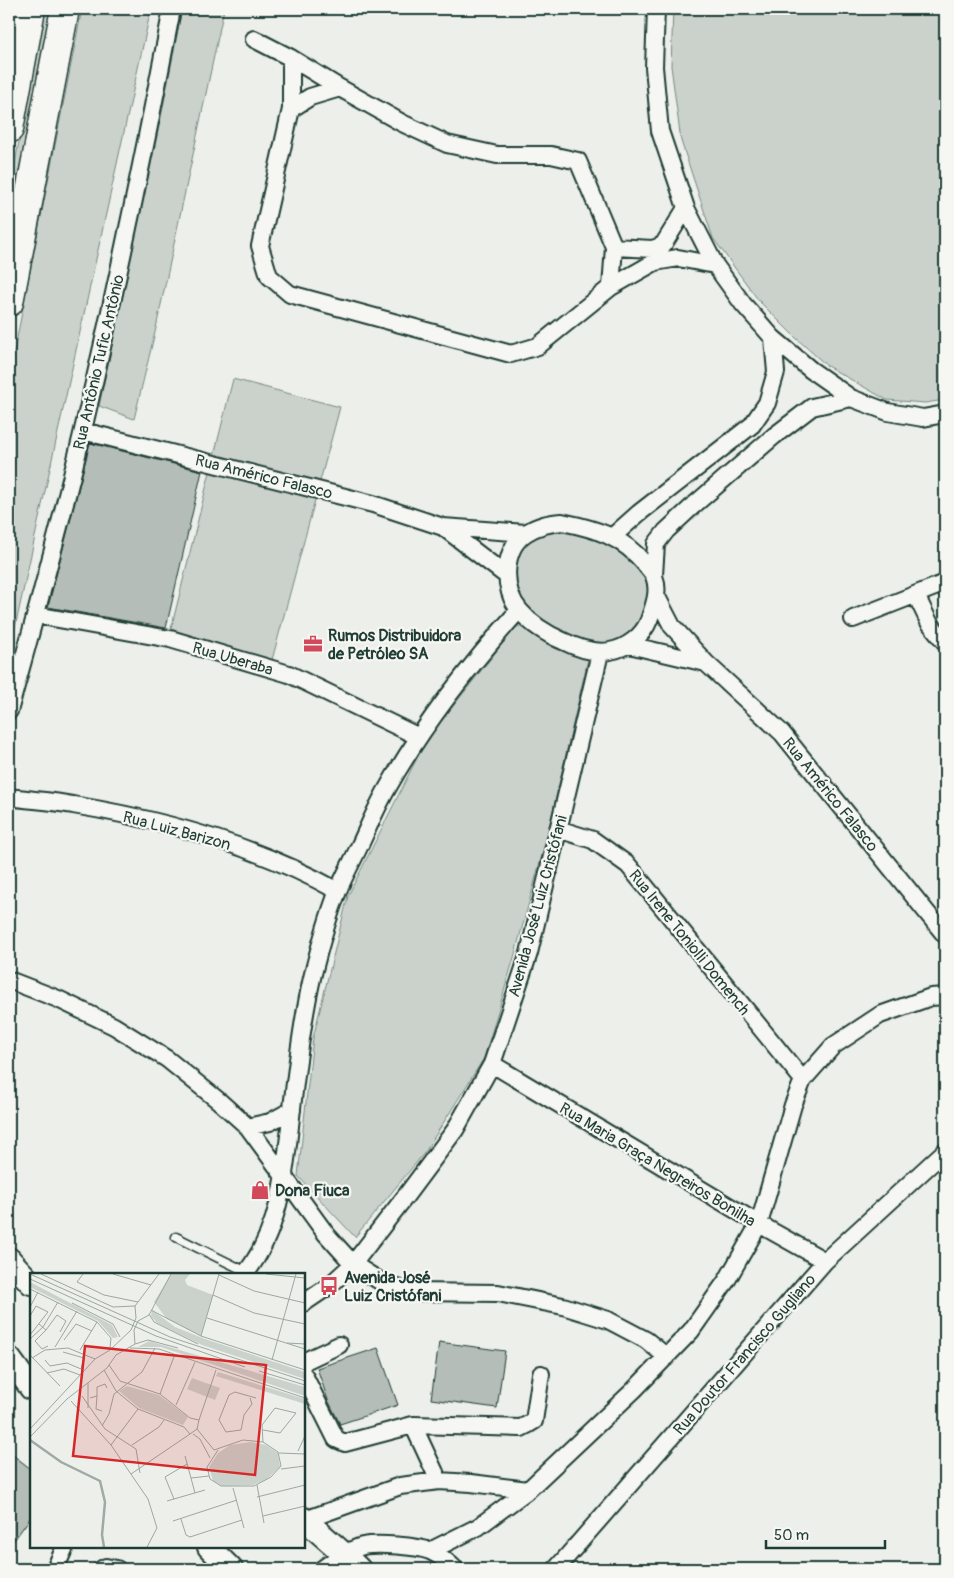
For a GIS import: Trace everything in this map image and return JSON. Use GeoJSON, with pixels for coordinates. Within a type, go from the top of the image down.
{"type":"FeatureCollection","features":[{"type":"Feature","properties":{"kind":"highway"},"geometry":{"type":"LineString","coordinates":[[9,129],[31,9]]}},
{"type":"Feature","properties":{"kind":"highway"},"geometry":{"type":"LineString","coordinates":[[9,302],[65,9]]}},
{"type":"Feature","properties":{"kind":"main road"},"geometry":{"type":"LineString","coordinates":[[9,1259],[30,1282]]}},
{"type":"Feature","properties":{"kind":"main road"},"geometry":{"type":"LineString","coordinates":[[9,1358],[30,1387]]}},
{"type":"Feature","properties":{"kind":"main road"},"geometry":{"type":"LineString","coordinates":[[305,1519],[352,1561]]}},
{"type":"Feature","properties":{"kind":"main road"},"geometry":{"type":"LineString","coordinates":[[211,1548],[231,1569]]}},
{"type":"Feature","properties":{"kind":"street","name":"Rua Antônio Tufic Antônio"},"geometry":{"type":"LineString","coordinates":[[9,711],[36,615],[83,431],[146,143],[172,9]]}},
{"type":"Feature","properties":{"kind":"street"},"geometry":{"type":"LineString","coordinates":[[653,11],[654,67],[660,131],[686,208],[715,265],[743,304],[773,338],[811,370],[851,398],[888,412],[924,418],[945,414]]}},
{"type":"Feature","properties":{"kind":"street"},"geometry":{"type":"LineString","coordinates":[[254,39],[402,123],[447,144],[497,155],[550,155],[578,161],[614,247],[611,287]]}},
{"type":"Feature","properties":{"kind":"street"},"geometry":{"type":"LineString","coordinates":[[290,58],[291,109],[260,246],[269,276],[290,294],[511,354],[538,346],[654,255],[663,245],[686,208]]}},
{"type":"Feature","properties":{"kind":"street"},"geometry":{"type":"LineString","coordinates":[[291,109],[310,97],[340,88]]}},
{"type":"Feature","properties":{"kind":"street"},"geometry":{"type":"LineString","coordinates":[[614,247],[715,265]]}},
{"type":"Feature","properties":{"kind":"street"},"geometry":{"type":"LineString","coordinates":[[612,537],[639,513],[752,425],[768,403],[776,372],[773,338]]}},
{"type":"Feature","properties":{"kind":"street"},"geometry":{"type":"LineString","coordinates":[[654,575],[636,553],[612,537],[590,528],[562,522],[546,523],[526,533],[517,541],[509,556],[506,576],[510,594],[519,610],[536,626],[552,637],[576,648],[600,653],[620,649],[629,644],[646,627],[657,597],[654,575],[656,544],[666,531],[774,436],[812,407],[851,398]]}},
{"type":"Feature","properties":{"kind":"street","name":"Rua Américo Falasco"},"geometry":{"type":"LineString","coordinates":[[83,431],[373,504],[443,527],[526,533]]}},
{"type":"Feature","properties":{"kind":"street"},"geometry":{"type":"LineString","coordinates":[[742,433],[756,452]]}},
{"type":"Feature","properties":{"kind":"street","name":"Rua Américo Falasco"},"geometry":{"type":"LineString","coordinates":[[443,527],[506,576]]}},
{"type":"Feature","properties":{"kind":"street"},"geometry":{"type":"LineString","coordinates":[[853,619],[945,583]]}},
{"type":"Feature","properties":{"kind":"street"},"geometry":{"type":"LineString","coordinates":[[916,595],[929,622],[945,642]]}},
{"type":"Feature","properties":{"kind":"street","name":"Rua Américo Falasco"},"geometry":{"type":"LineString","coordinates":[[657,597],[672,626],[706,663],[782,733],[945,935]]}},
{"type":"Feature","properties":{"kind":"street"},"geometry":{"type":"LineString","coordinates":[[246,1273],[264,1246],[279,1204],[297,1068],[312,980],[324,931],[338,891],[386,790],[419,737],[437,710],[519,610]]}},
{"type":"Feature","properties":{"kind":"street","name":"Rua Uberaba"},"geometry":{"type":"LineString","coordinates":[[36,615],[170,640],[289,674],[419,737]]}},
{"type":"Feature","properties":{"kind":"street","name":"Rua Américo Falasco"},"geometry":{"type":"LineString","coordinates":[[629,644],[706,663]]}},
{"type":"Feature","properties":{"kind":"street","name":"Avenida José Luiz Cristófani"},"geometry":{"type":"LineString","coordinates":[[305,1302],[330,1286],[353,1264],[405,1198],[455,1130],[492,1064],[529,952],[600,653]]}},
{"type":"Feature","properties":{"kind":"street","name":"Rua Luiz Barizon"},"geometry":{"type":"LineString","coordinates":[[9,797],[74,805],[167,824],[248,850],[307,874],[338,891]]}},
{"type":"Feature","properties":{"kind":"street","name":"Rua Irene Toniolli Domench"},"geometry":{"type":"LineString","coordinates":[[558,829],[593,840],[628,865],[803,1080]]}},
{"type":"Feature","properties":{"kind":"street"},"geometry":{"type":"LineString","coordinates":[[9,980],[58,999],[114,1026],[167,1059],[219,1101],[248,1127],[326,1234],[353,1264],[386,1285],[411,1292],[498,1293],[563,1306],[608,1320],[646,1340],[667,1357]]}},
{"type":"Feature","properties":{"kind":"street"},"geometry":{"type":"LineString","coordinates":[[430,1551],[478,1527],[528,1490],[667,1357],[691,1331],[722,1287],[759,1224],[793,1105],[803,1080],[833,1046],[880,1015],[932,997],[945,996]]}},
{"type":"Feature","properties":{"kind":"street","name":"Rua Maria Graça Negreiros Bonilha"},"geometry":{"type":"LineString","coordinates":[[492,1064],[759,1224],[826,1261]]}},
{"type":"Feature","properties":{"kind":"street"},"geometry":{"type":"LineString","coordinates":[[248,1127],[270,1122],[292,1110]]}},
{"type":"Feature","properties":{"kind":"street","name":"Rua Doutor Francisco Gugliano"},"geometry":{"type":"LineString","coordinates":[[556,1569],[826,1261],[945,1151]]}},
{"type":"Feature","properties":{"kind":"street"},"geometry":{"type":"LineString","coordinates":[[305,1361],[339,1345]]}},
{"type":"Feature","properties":{"kind":"street"},"geometry":{"type":"LineString","coordinates":[[305,1377],[336,1438],[340,1442],[345,1443],[413,1425],[521,1428],[534,1421],[541,1374]]}},
{"type":"Feature","properties":{"kind":"street"},"geometry":{"type":"LineString","coordinates":[[413,1425],[439,1482]]}},
{"type":"Feature","properties":{"kind":"street"},"geometry":{"type":"LineString","coordinates":[[305,1519],[400,1486],[439,1482],[471,1483],[528,1490]]}},
{"type":"Feature","properties":{"kind":"street"},"geometry":{"type":"LineString","coordinates":[[322,1569],[352,1561],[364,1546],[385,1545],[430,1551],[455,1569]]}},
{"type":"Feature","properties":{"kind":"street"},"geometry":{"type":"LineString","coordinates":[[55,1569],[65,1548]]}},
{"type":"Feature","properties":{"kind":"street"},"geometry":{"type":"LineString","coordinates":[[102,1569],[106,1566],[117,1569]]}},
{"type":"Feature","properties":{"kind":"lane"},"geometry":{"type":"LineString","coordinates":[[176,1237],[246,1273]]}},
{"type":"Feature","properties":{"kind":"shaded area"},"geometry":{"type":"Polygon","coordinates":[[[44,9],[57,9],[9,256],[9,195],[44,9]]]}},
{"type":"Feature","properties":{"kind":"shaded area"},"geometry":{"type":"Polygon","coordinates":[[[82,9],[151,9],[9,655],[9,378],[82,9]]]}},
{"type":"Feature","properties":{"kind":"shaded area"},"geometry":{"type":"Polygon","coordinates":[[[182,9],[224,9],[156,328],[134,419],[99,406],[162,112],[182,9]]]}},
{"type":"Feature","properties":{"kind":"shaded area"},"geometry":{"type":"Polygon","coordinates":[[[673,9],[945,9],[945,400],[925,403],[887,400],[827,366],[759,301],[713,238],[681,141],[671,66],[673,9]]]}},
{"type":"Feature","properties":{"kind":"shaded area"},"geometry":{"type":"Polygon","coordinates":[[[233,379],[340,407],[272,660],[171,629],[233,379]]]}},
{"type":"Feature","properties":{"kind":"shaded area"},"geometry":{"type":"Polygon","coordinates":[[[547,527],[587,533],[613,542],[650,577],[652,596],[643,625],[625,642],[601,648],[555,633],[523,608],[512,573],[519,545],[547,527]]]}},
{"type":"Feature","properties":{"kind":"shaded area"},"geometry":{"type":"Polygon","coordinates":[[[517,625],[554,648],[588,659],[546,840],[484,1058],[425,1152],[355,1237],[298,1176],[313,1038],[348,896],[425,742],[517,625]]]}},
{"type":"Feature","properties":{"kind":"building"},"geometry":{"type":"Polygon","coordinates":[[[90,443],[202,471],[166,628],[48,607],[90,443]]]}},
{"type":"Feature","properties":{"kind":"building"},"geometry":{"type":"Polygon","coordinates":[[[439,1342],[505,1351],[497,1408],[431,1399],[439,1342]]]}},
{"type":"Feature","properties":{"kind":"building"},"geometry":{"type":"Polygon","coordinates":[[[378,1348],[398,1405],[340,1424],[328,1400],[317,1368],[378,1348]]]}},
{"type":"Feature","properties":{"kind":"building"},"geometry":{"type":"Polygon","coordinates":[[[9,1452],[30,1468],[30,1518],[9,1547],[9,1452]]]}},
{"type":"Feature","properties":{"kind":"place","name":"Rumos Distribuidora de Petróleo SA"},"geometry":{"type":"Point","coordinates":[313,644]}},
{"type":"Feature","properties":{"kind":"place","name":"Dona Fiuca"},"geometry":{"type":"Point","coordinates":[260,1190]}},
{"type":"Feature","properties":{"kind":"place","name":"Avenida José Luiz Cristófani"},"geometry":{"type":"Point","coordinates":[329,1286]}}]}
